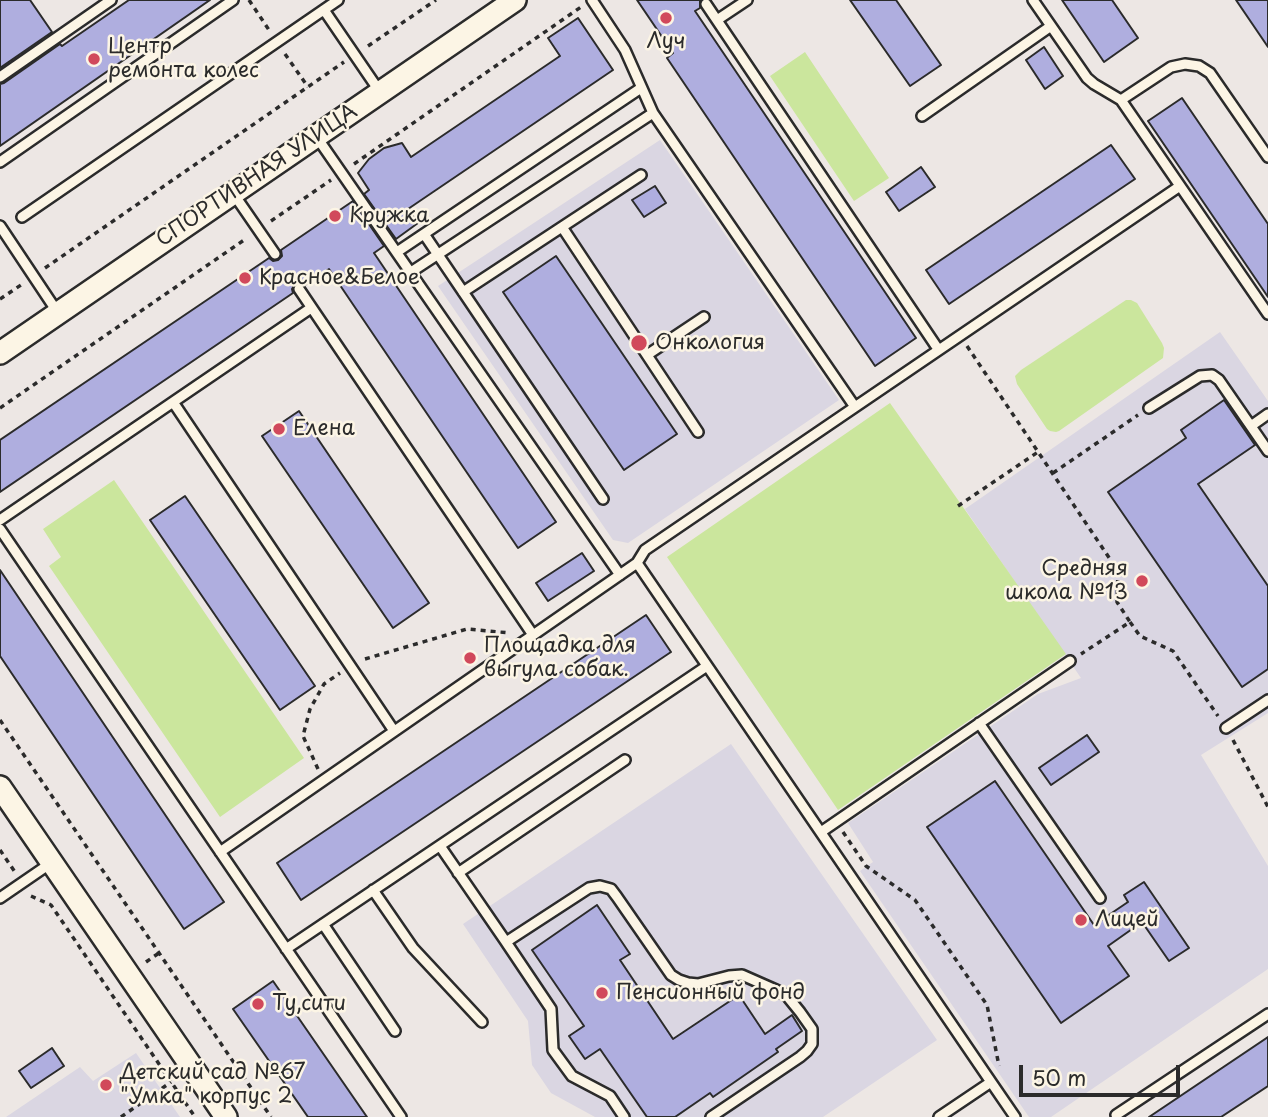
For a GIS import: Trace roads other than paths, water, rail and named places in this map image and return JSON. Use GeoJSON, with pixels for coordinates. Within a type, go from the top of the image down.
{"type":"FeatureCollection","features":[{"type":"Feature","properties":{"kind":"street","name":"СПОРТИВНАЯ УЛИЦА"},"geometry":{"type":"LineString","coordinates":[[0,353],[515,0]]}},
{"type":"Feature","properties":{"kind":"street"},"geometry":{"type":"LineString","coordinates":[[0,787],[226,1117]]}},
{"type":"Feature","properties":{"kind":"lane"},"geometry":{"type":"LineString","coordinates":[[0,76],[111,0]]}},
{"type":"Feature","properties":{"kind":"lane"},"geometry":{"type":"LineString","coordinates":[[0,162],[233,0]]}},
{"type":"Feature","properties":{"kind":"lane"},"geometry":{"type":"LineString","coordinates":[[22,217],[338,0]]}},
{"type":"Feature","properties":{"kind":"lane"},"geometry":{"type":"LineString","coordinates":[[592,0],[625,50],[653,113],[855,407]]}},
{"type":"Feature","properties":{"kind":"lane"},"geometry":{"type":"LineString","coordinates":[[718,20],[747,0]]}},
{"type":"Feature","properties":{"kind":"lane"},"geometry":{"type":"LineString","coordinates":[[1033,0],[1087,78],[1121,100],[1268,314]]}},
{"type":"Feature","properties":{"kind":"lane"},"geometry":{"type":"LineString","coordinates":[[706,4],[938,349]]}},
{"type":"Feature","properties":{"kind":"lane"},"geometry":{"type":"LineString","coordinates":[[324,10],[380,92]]}},
{"type":"Feature","properties":{"kind":"lane"},"geometry":{"type":"LineString","coordinates":[[922,116],[1051,26]]}},
{"type":"Feature","properties":{"kind":"lane"},"geometry":{"type":"LineString","coordinates":[[1121,100],[1171,67],[1185,64],[1199,66],[1210,73],[1268,157]]}},
{"type":"Feature","properties":{"kind":"lane"},"geometry":{"type":"LineString","coordinates":[[397,251],[641,88]]}},
{"type":"Feature","properties":{"kind":"lane"},"geometry":{"type":"LineString","coordinates":[[411,272],[653,113]]}},
{"type":"Feature","properties":{"kind":"lane"},"geometry":{"type":"LineString","coordinates":[[316,136],[620,575]]}},
{"type":"Feature","properties":{"kind":"lane"},"geometry":{"type":"LineString","coordinates":[[463,292],[641,175]]}},
{"type":"Feature","properties":{"kind":"lane"},"geometry":{"type":"LineString","coordinates":[[220,852],[637,563],[645,550],[1180,186]]}},
{"type":"Feature","properties":{"kind":"lane"},"geometry":{"type":"LineString","coordinates":[[233,192],[275,254]]}},
{"type":"Feature","properties":{"kind":"lane"},"geometry":{"type":"LineString","coordinates":[[0,226],[58,313]]}},
{"type":"Feature","properties":{"kind":"lane"},"geometry":{"type":"LineString","coordinates":[[562,227],[698,432]]}},
{"type":"Feature","properties":{"kind":"lane"},"geometry":{"type":"LineString","coordinates":[[424,234],[603,499]]}},
{"type":"Feature","properties":{"kind":"lane"},"geometry":{"type":"LineString","coordinates":[[299,289],[533,635]]}},
{"type":"Feature","properties":{"kind":"lane"},"geometry":{"type":"LineString","coordinates":[[0,520],[311,308]]}},
{"type":"Feature","properties":{"kind":"lane"},"geometry":{"type":"LineString","coordinates":[[647,355],[704,317]]}},
{"type":"Feature","properties":{"kind":"lane"},"geometry":{"type":"LineString","coordinates":[[1149,408],[1200,376],[1212,375],[1219,380],[1268,451]]}},
{"type":"Feature","properties":{"kind":"lane"},"geometry":{"type":"LineString","coordinates":[[173,402],[394,731]]}},
{"type":"Feature","properties":{"kind":"lane"},"geometry":{"type":"LineString","coordinates":[[1251,426],[1268,414]]}},
{"type":"Feature","properties":{"kind":"lane"},"geometry":{"type":"LineString","coordinates":[[0,529],[401,1117]]}},
{"type":"Feature","properties":{"kind":"lane"},"geometry":{"type":"LineString","coordinates":[[637,563],[1015,1117]]}},
{"type":"Feature","properties":{"kind":"lane"},"geometry":{"type":"LineString","coordinates":[[821,832],[1070,661]]}},
{"type":"Feature","properties":{"kind":"lane"},"geometry":{"type":"LineString","coordinates":[[286,949],[707,666]]}},
{"type":"Feature","properties":{"kind":"lane"},"geometry":{"type":"LineString","coordinates":[[1226,728],[1268,700]]}},
{"type":"Feature","properties":{"kind":"lane"},"geometry":{"type":"LineString","coordinates":[[979,723],[1100,898]]}},
{"type":"Feature","properties":{"kind":"lane"},"geometry":{"type":"LineString","coordinates":[[458,873],[625,760]]}},
{"type":"Feature","properties":{"kind":"lane"},"geometry":{"type":"LineString","coordinates":[[440,846],[551,1009],[554,1050],[572,1076],[610,1096],[624,1117]]}},
{"type":"Feature","properties":{"kind":"lane"},"geometry":{"type":"LineString","coordinates":[[0,898],[52,862]]}},
{"type":"Feature","properties":{"kind":"lane"},"geometry":{"type":"LineString","coordinates":[[506,942],[589,888],[600,886],[611,889],[671,975],[679,980],[698,984],[742,975],[787,996],[812,1029],[812,1044],[807,1051],[711,1117]]}},
{"type":"Feature","properties":{"kind":"lane"},"geometry":{"type":"LineString","coordinates":[[373,890],[414,948],[482,1022]]}},
{"type":"Feature","properties":{"kind":"lane"},"geometry":{"type":"LineString","coordinates":[[323,924],[395,1031]]}},
{"type":"Feature","properties":{"kind":"lane"},"geometry":{"type":"LineString","coordinates":[[1116,1116],[1268,1014]]}},
{"type":"Feature","properties":{"kind":"lane"},"geometry":{"type":"LineString","coordinates":[[939,1117],[991,1082]]}},
{"type":"Feature","properties":{"kind":"place","name":"Луч"},"geometry":{"type":"Point","coordinates":[666,18]}},
{"type":"Feature","properties":{"kind":"place","name":"Центр ремонта колес"},"geometry":{"type":"Point","coordinates":[94,59]}},
{"type":"Feature","properties":{"kind":"place","name":"Кружка"},"geometry":{"type":"Point","coordinates":[335,216]}},
{"type":"Feature","properties":{"kind":"place","name":"Красное&Белое"},"geometry":{"type":"Point","coordinates":[245,278]}},
{"type":"Feature","properties":{"kind":"place","name":"Онкология"},"geometry":{"type":"Point","coordinates":[639,343]}},
{"type":"Feature","properties":{"kind":"place","name":"Елена"},"geometry":{"type":"Point","coordinates":[279,429]}},
{"type":"Feature","properties":{"kind":"place","name":"Средняя школа №13"},"geometry":{"type":"Point","coordinates":[1142,581]}},
{"type":"Feature","properties":{"kind":"place","name":"Площадка для выгула собак."},"geometry":{"type":"Point","coordinates":[470,658]}},
{"type":"Feature","properties":{"kind":"place","name":"Лицей"},"geometry":{"type":"Point","coordinates":[1081,920]}},
{"type":"Feature","properties":{"kind":"place","name":"Пенсионный фонд"},"geometry":{"type":"Point","coordinates":[602,993]}},
{"type":"Feature","properties":{"kind":"place","name":"Ту,сити"},"geometry":{"type":"Point","coordinates":[258,1004]}},
{"type":"Feature","properties":{"kind":"place","name":"Детский сад №67 \"Умка\" корпус 2"},"geometry":{"type":"Point","coordinates":[106,1085]}}]}
